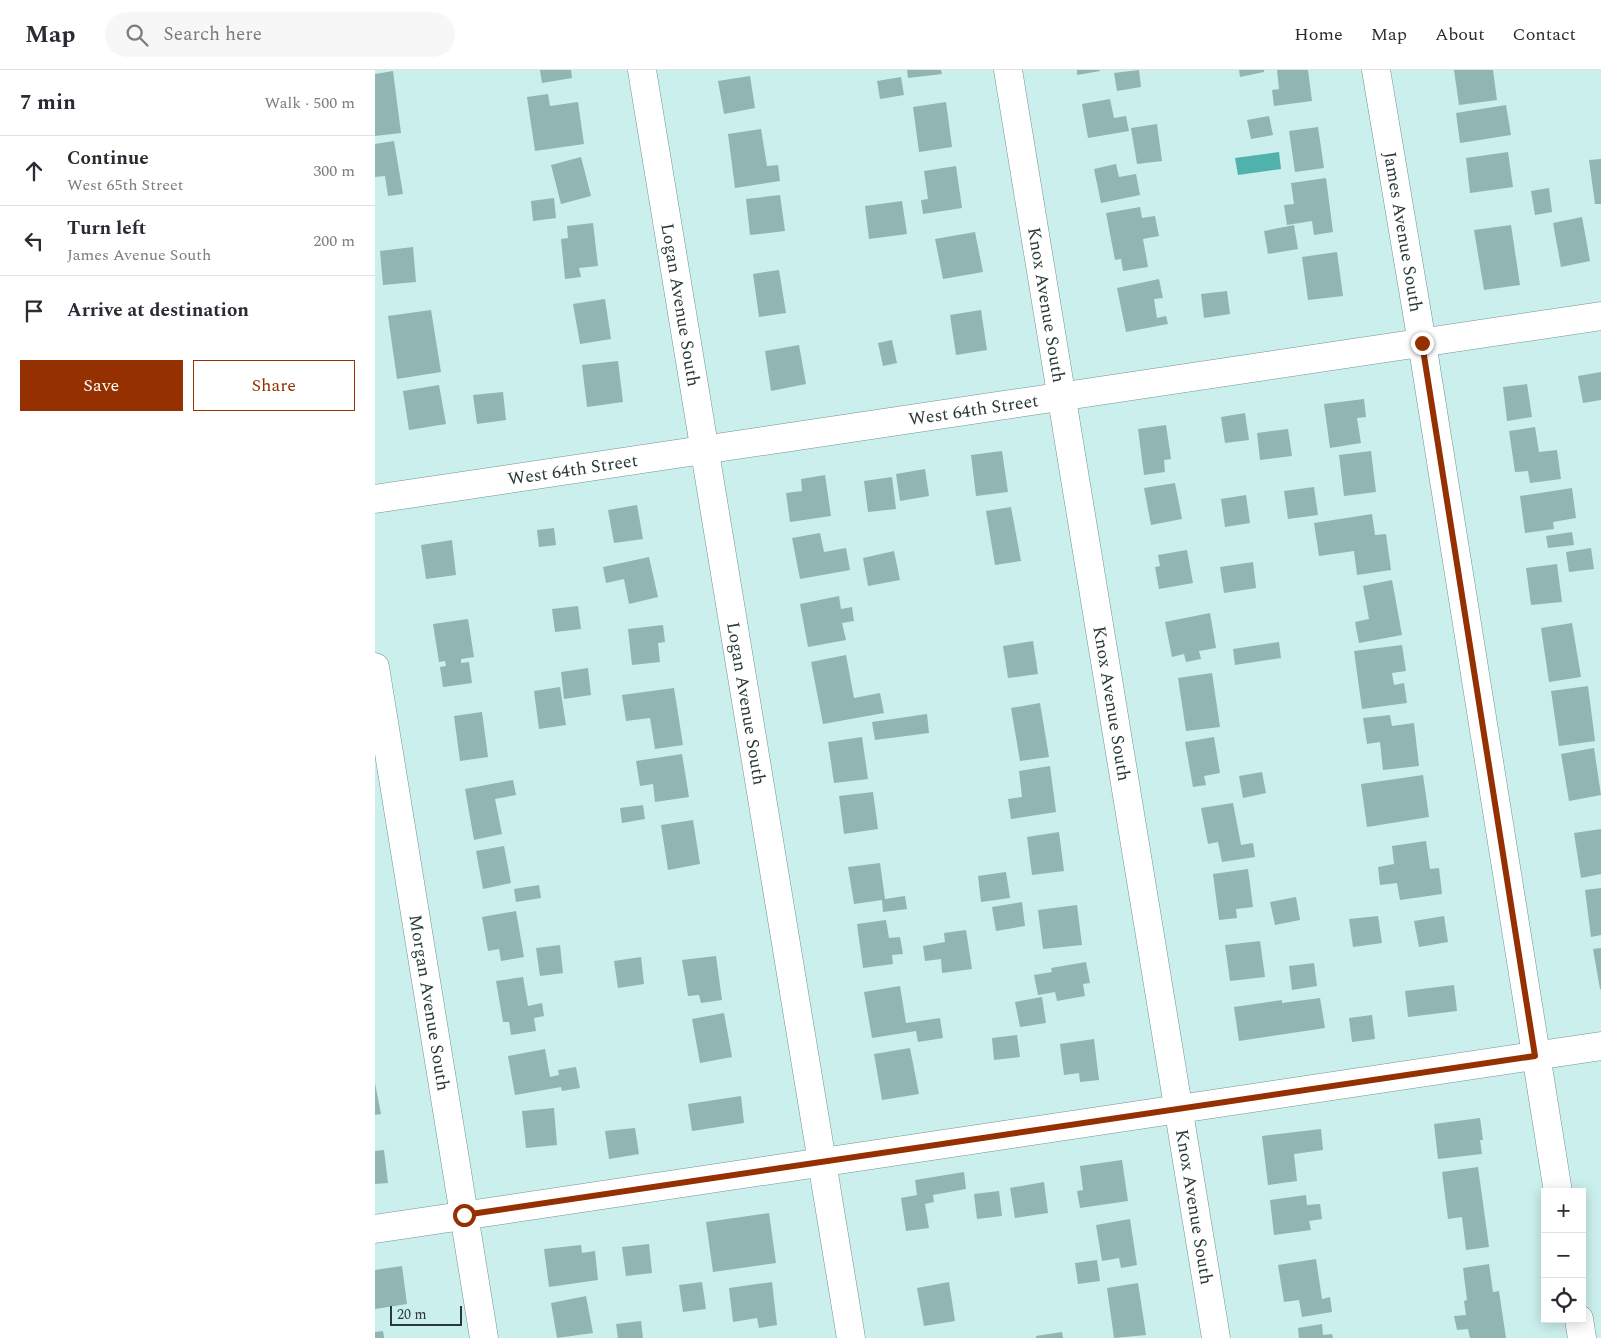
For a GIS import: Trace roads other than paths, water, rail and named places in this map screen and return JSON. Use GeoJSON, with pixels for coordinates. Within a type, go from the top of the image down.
{"type":"FeatureCollection","features":[{"type":"Feature","properties":{"kind":"street","name":"Logan Avenue South"},"geometry":{"type":"LineString","coordinates":[[643,70],[851,1338]]}},
{"type":"Feature","properties":{"kind":"street","name":"Knox Avenue South"},"geometry":{"type":"LineString","coordinates":[[1008,70],[1215,1338]]}},
{"type":"Feature","properties":{"kind":"street","name":"James Avenue South"},"geometry":{"type":"LineString","coordinates":[[1376,70],[1422,343],[1556,1188]]}},
{"type":"Feature","properties":{"kind":"street","name":"West 64th Street"},"geometry":{"type":"LineString","coordinates":[[375,499],[1601,316]]}},
{"type":"Feature","properties":{"kind":"street","name":"Morgan Avenue South"},"geometry":{"type":"LineString","coordinates":[[375,667],[484,1338]]}},
{"type":"Feature","properties":{"kind":"street"},"geometry":{"type":"LineString","coordinates":[[375,1229],[1601,1046]]}},
{"type":"Feature","properties":{"kind":"street"},"geometry":{"type":"LineString","coordinates":[[1580,1323],[1582,1338]]}},
{"type":"Feature","properties":{"kind":"water"},"geometry":{"type":"Polygon","coordinates":[[[1279,152],[1281,169],[1238,175],[1235,158],[1279,152]]]}}]}
